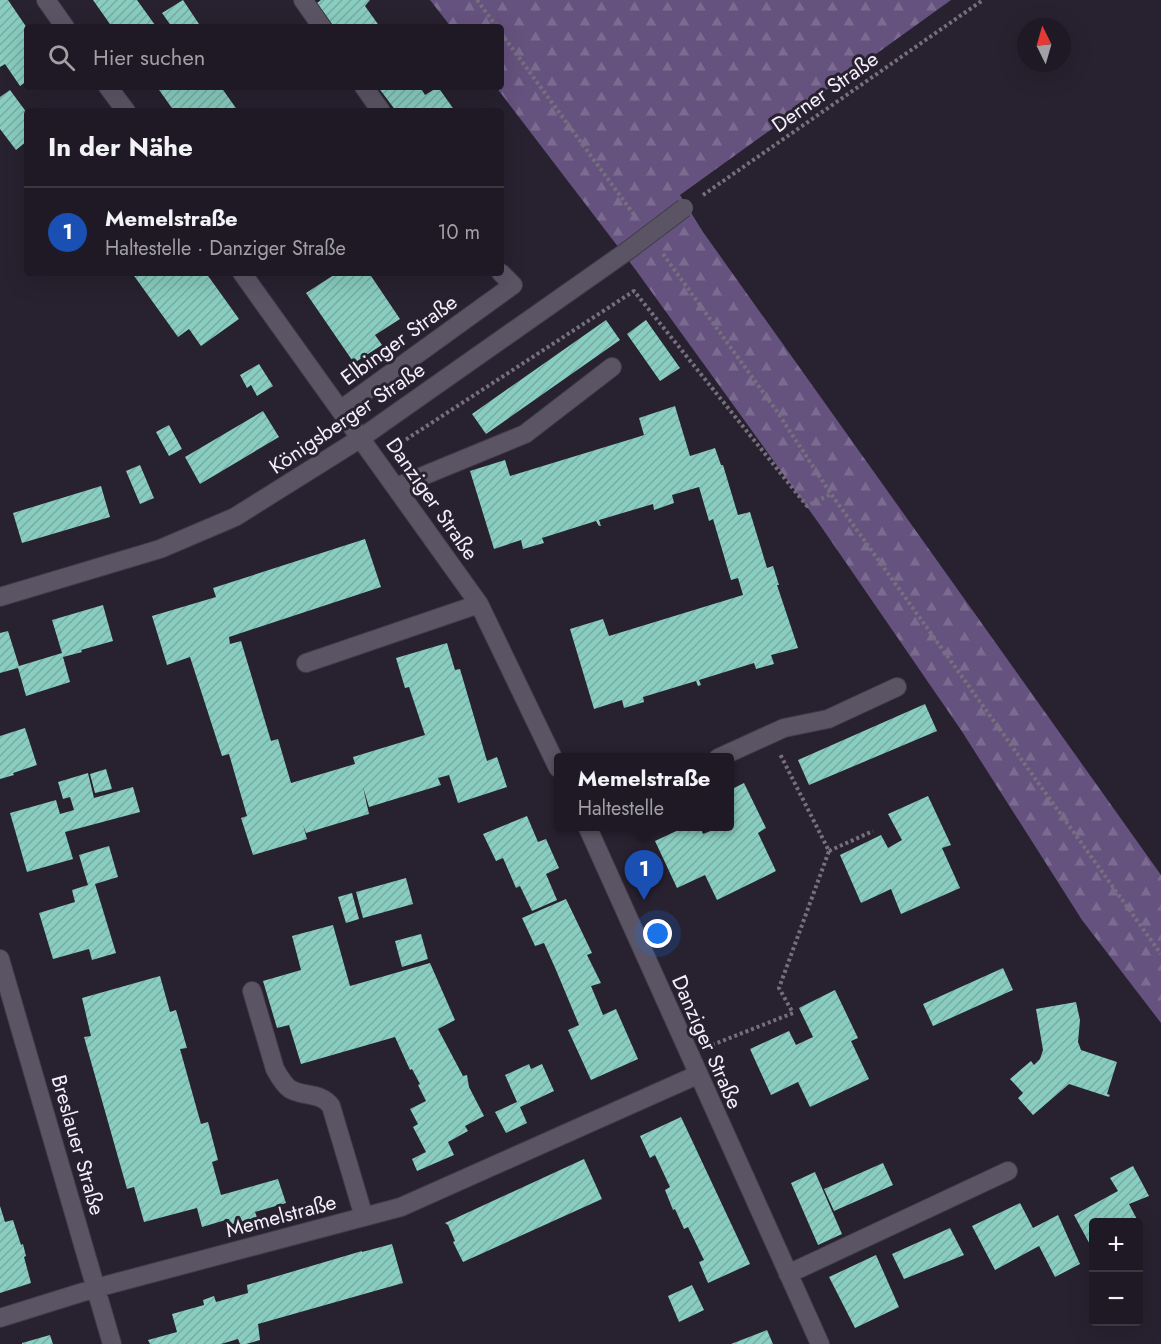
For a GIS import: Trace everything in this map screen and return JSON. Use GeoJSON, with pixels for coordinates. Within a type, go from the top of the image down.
{"type":"FeatureCollection","features":[{"type":"Feature","properties":{"kind":"street"},"geometry":{"type":"LineString","coordinates":[[46,0],[63,24]]}},
{"type":"Feature","properties":{"kind":"street"},"geometry":{"type":"LineString","coordinates":[[303,0],[320,24]]}},
{"type":"Feature","properties":{"kind":"street"},"geometry":{"type":"LineString","coordinates":[[110,90],[124,108]]}},
{"type":"Feature","properties":{"kind":"street"},"geometry":{"type":"LineString","coordinates":[[366,90],[379,108]]}},
{"type":"Feature","properties":{"kind":"street","name":"Königsberger Straße"},"geometry":{"type":"LineString","coordinates":[[0,597],[160,549],[235,518],[361,438],[630,249],[684,208]]}},
{"type":"Feature","properties":{"kind":"street","name":"Danziger Straße"},"geometry":{"type":"LineString","coordinates":[[244,276],[479,604],[554,760]]}},
{"type":"Feature","properties":{"kind":"street","name":"Elbinger Straße"},"geometry":{"type":"LineString","coordinates":[[340,410],[507,279]]}},
{"type":"Feature","properties":{"kind":"street"},"geometry":{"type":"LineString","coordinates":[[396,487],[525,434],[612,367]]}},
{"type":"Feature","properties":{"kind":"street"},"geometry":{"type":"LineString","coordinates":[[306,663],[479,604]]}},
{"type":"Feature","properties":{"kind":"street"},"geometry":{"type":"LineString","coordinates":[[729,753],[784,728],[828,719],[897,687]]}},
{"type":"Feature","properties":{"kind":"street","name":"Danziger Straße"},"geometry":{"type":"LineString","coordinates":[[589,831],[697,1075],[820,1344]]}},
{"type":"Feature","properties":{"kind":"street","name":"Breslauer Straße"},"geometry":{"type":"LineString","coordinates":[[0,959],[112,1344]]}},
{"type":"Feature","properties":{"kind":"street"},"geometry":{"type":"LineString","coordinates":[[252,991],[275,1069],[282,1080],[290,1089],[326,1100],[331,1106],[364,1217]]}},
{"type":"Feature","properties":{"kind":"street","name":"Memelstraße"},"geometry":{"type":"LineString","coordinates":[[0,1318],[96,1288],[401,1207],[697,1075]]}},
{"type":"Feature","properties":{"kind":"street"},"geometry":{"type":"LineString","coordinates":[[788,1274],[1008,1171]]}},
{"type":"Feature","properties":{"kind":"path"},"geometry":{"type":"LineString","coordinates":[[477,0],[495,24]]}},
{"type":"Feature","properties":{"kind":"path","name":"Derner Straße"},"geometry":{"type":"LineString","coordinates":[[684,208],[983,0]]}},
{"type":"Feature","properties":{"kind":"path"},"geometry":{"type":"LineString","coordinates":[[504,37],[638,219]]}},
{"type":"Feature","properties":{"kind":"path"},"geometry":{"type":"LineString","coordinates":[[657,245],[776,410],[831,494],[1161,954]]}},
{"type":"Feature","properties":{"kind":"path"},"geometry":{"type":"LineString","coordinates":[[770,734],[829,851]]}},
{"type":"Feature","properties":{"kind":"path"},"geometry":{"type":"LineString","coordinates":[[688,1054],[793,1013],[779,988],[829,851],[873,831]]}},
{"type":"Feature","properties":{"kind":"green space"},"geometry":{"type":"Polygon","coordinates":[[[430,0],[951,0],[680,195],[703,232],[1161,875],[1161,1023],[1082,920],[961,730],[820,525],[635,269],[498,90],[504,90],[504,24],[449,24],[430,0]]]}},
{"type":"Feature","properties":{"kind":"building"},"geometry":{"type":"Polygon","coordinates":[[[0,0],[8,0],[24,24],[24,83],[20,86],[5,64],[0,67],[0,0]]]}},
{"type":"Feature","properties":{"kind":"building"},"geometry":{"type":"Polygon","coordinates":[[[93,0],[137,0],[154,24],[110,24],[93,0]]]}},
{"type":"Feature","properties":{"kind":"building"},"geometry":{"type":"Polygon","coordinates":[[[183,0],[199,24],[170,24],[162,13],[183,0]]]}},
{"type":"Feature","properties":{"kind":"building"},"geometry":{"type":"Polygon","coordinates":[[[321,0],[370,0],[365,6],[378,24],[332,24],[317,3],[321,0]]]}},
{"type":"Feature","properties":{"kind":"building"},"geometry":{"type":"Polygon","coordinates":[[[10,90],[24,109],[24,143],[16,150],[0,129],[0,97],[10,90]]]}},
{"type":"Feature","properties":{"kind":"building"},"geometry":{"type":"Polygon","coordinates":[[[159,90],[223,90],[236,108],[172,108],[159,90]]]}},
{"type":"Feature","properties":{"kind":"building"},"geometry":{"type":"Polygon","coordinates":[[[380,90],[422,90],[425,95],[433,90],[440,90],[453,108],[394,108],[380,90]]]}},
{"type":"Feature","properties":{"kind":"building"},"geometry":{"type":"Polygon","coordinates":[[[134,276],[208,276],[239,319],[201,346],[189,329],[178,337],[134,276]]]}},
{"type":"Feature","properties":{"kind":"building"},"geometry":{"type":"Polygon","coordinates":[[[332,276],[371,276],[400,319],[375,335],[382,345],[354,363],[306,293],[332,276]]]}},
{"type":"Feature","properties":{"kind":"building"},"geometry":{"type":"Polygon","coordinates":[[[606,320],[620,340],[486,434],[472,414],[606,320]]]}},
{"type":"Feature","properties":{"kind":"building"},"geometry":{"type":"Polygon","coordinates":[[[646,320],[680,368],[660,381],[627,334],[646,320]]]}},
{"type":"Feature","properties":{"kind":"building"},"geometry":{"type":"Polygon","coordinates":[[[259,364],[273,386],[257,396],[251,385],[247,388],[240,375],[259,364]]]}},
{"type":"Feature","properties":{"kind":"building"},"geometry":{"type":"Polygon","coordinates":[[[675,406],[690,456],[715,448],[721,465],[723,465],[738,515],[750,512],[767,568],[773,566],[798,648],[771,655],[774,664],[756,669],[754,663],[699,680],[701,685],[698,686],[696,681],[643,697],[644,702],[624,708],[622,700],[594,709],[570,629],[603,619],[609,636],[743,595],[738,578],[731,580],[713,519],[709,521],[699,487],[672,495],[674,503],[654,510],[653,504],[599,520],[601,526],[596,521],[542,538],[544,543],[523,549],[521,540],[494,549],[470,471],[505,460],[510,476],[638,437],[644,435],[639,418],[675,406]]]}},
{"type":"Feature","properties":{"kind":"building"},"geometry":{"type":"Polygon","coordinates":[[[263,411],[279,437],[200,484],[185,457],[263,411]]]}},
{"type":"Feature","properties":{"kind":"building"},"geometry":{"type":"Polygon","coordinates":[[[169,425],[182,449],[169,456],[156,432],[169,425]]]}},
{"type":"Feature","properties":{"kind":"building"},"geometry":{"type":"Polygon","coordinates":[[[140,465],[154,498],[140,504],[126,471],[140,465]]]}},
{"type":"Feature","properties":{"kind":"building"},"geometry":{"type":"Polygon","coordinates":[[[101,486],[110,517],[22,543],[13,513],[101,486]]]}},
{"type":"Feature","properties":{"kind":"building"},"geometry":{"type":"Polygon","coordinates":[[[365,539],[381,587],[229,637],[230,644],[241,641],[271,741],[278,739],[291,783],[355,764],[353,757],[425,735],[409,687],[405,688],[396,658],[447,643],[455,670],[460,669],[487,761],[497,757],[507,787],[458,803],[449,775],[438,778],[441,785],[369,807],[363,787],[369,814],[306,833],[303,825],[307,839],[253,855],[241,818],[247,816],[229,754],[222,756],[190,657],[167,665],[152,616],[216,597],[213,588],[365,539]]]}},
{"type":"Feature","properties":{"kind":"building"},"geometry":{"type":"Polygon","coordinates":[[[103,605],[113,641],[63,657],[70,682],[26,696],[18,668],[0,673],[0,633],[8,631],[19,666],[62,653],[52,620],[103,605]]]}},
{"type":"Feature","properties":{"kind":"building"},"geometry":{"type":"Polygon","coordinates":[[[925,704],[937,731],[809,785],[798,760],[925,704]]]}},
{"type":"Feature","properties":{"kind":"building"},"geometry":{"type":"Polygon","coordinates":[[[25,728],[37,765],[0,779],[0,736],[25,728]]]}},
{"type":"Feature","properties":{"kind":"building"},"geometry":{"type":"Polygon","coordinates":[[[106,769],[112,789],[95,793],[90,774],[106,769]]]}},
{"type":"Feature","properties":{"kind":"building"},"geometry":{"type":"Polygon","coordinates":[[[88,773],[94,798],[133,787],[140,812],[65,832],[73,859],[27,872],[10,813],[56,800],[60,814],[74,810],[70,797],[63,799],[58,782],[88,773]]]}},
{"type":"Feature","properties":{"kind":"building"},"geometry":{"type":"Polygon","coordinates":[[[744,783],[766,828],[758,833],[776,871],[717,900],[705,875],[677,888],[655,841],[676,831],[702,831],[703,834],[710,831],[734,831],[734,788],[744,783]]]}},
{"type":"Feature","properties":{"kind":"building"},"geometry":{"type":"Polygon","coordinates":[[[928,796],[951,845],[942,848],[960,888],[901,914],[891,889],[861,903],[840,855],[881,835],[888,848],[902,840],[888,814],[928,796]]]}},
{"type":"Feature","properties":{"kind":"building"},"geometry":{"type":"Polygon","coordinates":[[[527,816],[538,842],[546,839],[559,868],[546,874],[557,900],[532,911],[520,886],[516,888],[503,858],[496,861],[483,834],[527,816]]]}},
{"type":"Feature","properties":{"kind":"building"},"geometry":{"type":"Polygon","coordinates":[[[109,846],[118,877],[95,884],[116,953],[92,960],[89,949],[53,959],[39,913],[75,902],[72,890],[88,885],[79,855],[109,846]]]}},
{"type":"Feature","properties":{"kind":"building"},"geometry":{"type":"Polygon","coordinates":[[[406,878],[413,904],[363,918],[356,892],[406,878]]]}},
{"type":"Feature","properties":{"kind":"building"},"geometry":{"type":"Polygon","coordinates":[[[352,893],[359,919],[346,923],[338,897],[352,893]]]}},
{"type":"Feature","properties":{"kind":"building"},"geometry":{"type":"Polygon","coordinates":[[[566,899],[592,953],[587,955],[601,983],[591,986],[603,1015],[616,1009],[638,1059],[591,1080],[568,1030],[579,1025],[556,970],[544,943],[535,946],[522,918],[566,899]]]}},
{"type":"Feature","properties":{"kind":"building"},"geometry":{"type":"Polygon","coordinates":[[[333,925],[350,986],[430,963],[455,1020],[438,1029],[463,1076],[467,1075],[469,1087],[484,1116],[465,1126],[468,1131],[448,1142],[454,1155],[417,1171],[412,1159],[426,1152],[413,1127],[418,1124],[410,1109],[426,1101],[418,1085],[420,1084],[412,1069],[410,1070],[395,1037],[301,1064],[289,1025],[277,1028],[263,981],[301,970],[292,936],[333,925]]]}},
{"type":"Feature","properties":{"kind":"building"},"geometry":{"type":"Polygon","coordinates":[[[421,934],[428,959],[402,967],[395,941],[421,934]]]}},
{"type":"Feature","properties":{"kind":"building"},"geometry":{"type":"Polygon","coordinates":[[[1003,968],[1013,990],[933,1026],[923,1004],[1003,968]]]}},
{"type":"Feature","properties":{"kind":"building"},"geometry":{"type":"Polygon","coordinates":[[[160,976],[170,1012],[176,1010],[187,1048],[180,1049],[201,1124],[208,1122],[218,1160],[212,1162],[221,1195],[278,1179],[286,1203],[255,1212],[257,1217],[230,1225],[229,1219],[202,1227],[197,1208],[144,1222],[134,1187],[127,1189],[84,1037],[91,1036],[82,998],[160,976]]]}},
{"type":"Feature","properties":{"kind":"building"},"geometry":{"type":"Polygon","coordinates":[[[835,990],[858,1038],[851,1041],[869,1079],[810,1107],[798,1082],[771,1095],[750,1049],[789,1031],[796,1045],[813,1037],[799,1008],[835,990]]]}},
{"type":"Feature","properties":{"kind":"building"},"geometry":{"type":"Polygon","coordinates":[[[1076,1002],[1080,1020],[1078,1042],[1081,1050],[1117,1062],[1107,1094],[1110,1095],[1109,1097],[1069,1084],[1033,1115],[1018,1098],[1023,1093],[1010,1079],[1031,1061],[1034,1065],[1040,1059],[1043,1050],[1036,1009],[1076,1002]]]}},
{"type":"Feature","properties":{"kind":"building"},"geometry":{"type":"Polygon","coordinates":[[[529,1064],[531,1069],[542,1064],[554,1091],[520,1107],[527,1123],[506,1133],[495,1112],[517,1102],[505,1075],[529,1064]]]}},
{"type":"Feature","properties":{"kind":"building"},"geometry":{"type":"Polygon","coordinates":[[[681,1117],[750,1264],[708,1283],[699,1262],[704,1260],[688,1227],[684,1229],[675,1209],[673,1210],[665,1190],[670,1187],[655,1155],[650,1158],[640,1136],[681,1117]]]}},
{"type":"Feature","properties":{"kind":"building"},"geometry":{"type":"Polygon","coordinates":[[[584,1159],[602,1199],[463,1262],[448,1225],[445,1223],[584,1159]]]}},
{"type":"Feature","properties":{"kind":"building"},"geometry":{"type":"Polygon","coordinates":[[[883,1163],[893,1185],[834,1211],[824,1189],[883,1163]]]}},
{"type":"Feature","properties":{"kind":"building"},"geometry":{"type":"Polygon","coordinates":[[[1133,1166],[1149,1196],[1129,1204],[1136,1218],[1089,1218],[1089,1243],[1074,1215],[1118,1191],[1110,1178],[1133,1166]]]}},
{"type":"Feature","properties":{"kind":"building"},"geometry":{"type":"Polygon","coordinates":[[[815,1172],[842,1234],[818,1245],[791,1183],[815,1172]]]}},
{"type":"Feature","properties":{"kind":"building"},"geometry":{"type":"Polygon","coordinates":[[[1020,1203],[1033,1228],[1058,1215],[1080,1264],[1055,1277],[1039,1246],[995,1270],[972,1226],[1020,1203]]]}},
{"type":"Feature","properties":{"kind":"building"},"geometry":{"type":"Polygon","coordinates":[[[0,1206],[5,1222],[13,1220],[21,1245],[23,1244],[31,1283],[0,1293],[0,1206]]]}},
{"type":"Feature","properties":{"kind":"building"},"geometry":{"type":"Polygon","coordinates":[[[950,1228],[964,1255],[904,1279],[892,1254],[950,1228]]]}},
{"type":"Feature","properties":{"kind":"building"},"geometry":{"type":"Polygon","coordinates":[[[392,1244],[403,1283],[258,1324],[260,1340],[246,1344],[240,1344],[238,1339],[221,1344],[150,1344],[148,1340],[177,1332],[172,1314],[204,1305],[203,1300],[214,1296],[216,1302],[248,1293],[247,1285],[392,1244]]]}},
{"type":"Feature","properties":{"kind":"building"},"geometry":{"type":"Polygon","coordinates":[[[876,1255],[899,1307],[855,1328],[829,1277],[876,1255]]]}},
{"type":"Feature","properties":{"kind":"building"},"geometry":{"type":"Polygon","coordinates":[[[692,1285],[704,1310],[679,1322],[668,1296],[692,1285]]]}},
{"type":"Feature","properties":{"kind":"building"},"geometry":{"type":"Polygon","coordinates":[[[767,1330],[773,1344],[731,1344],[767,1330]]]}},
{"type":"Feature","properties":{"kind":"building"},"geometry":{"type":"Polygon","coordinates":[[[50,1335],[53,1344],[22,1344],[22,1343],[50,1335]]]}},
{"type":"Feature","properties":{"kind":"place","name":"Memelstraße"},"geometry":{"type":"Point","coordinates":[644,900]}}]}
